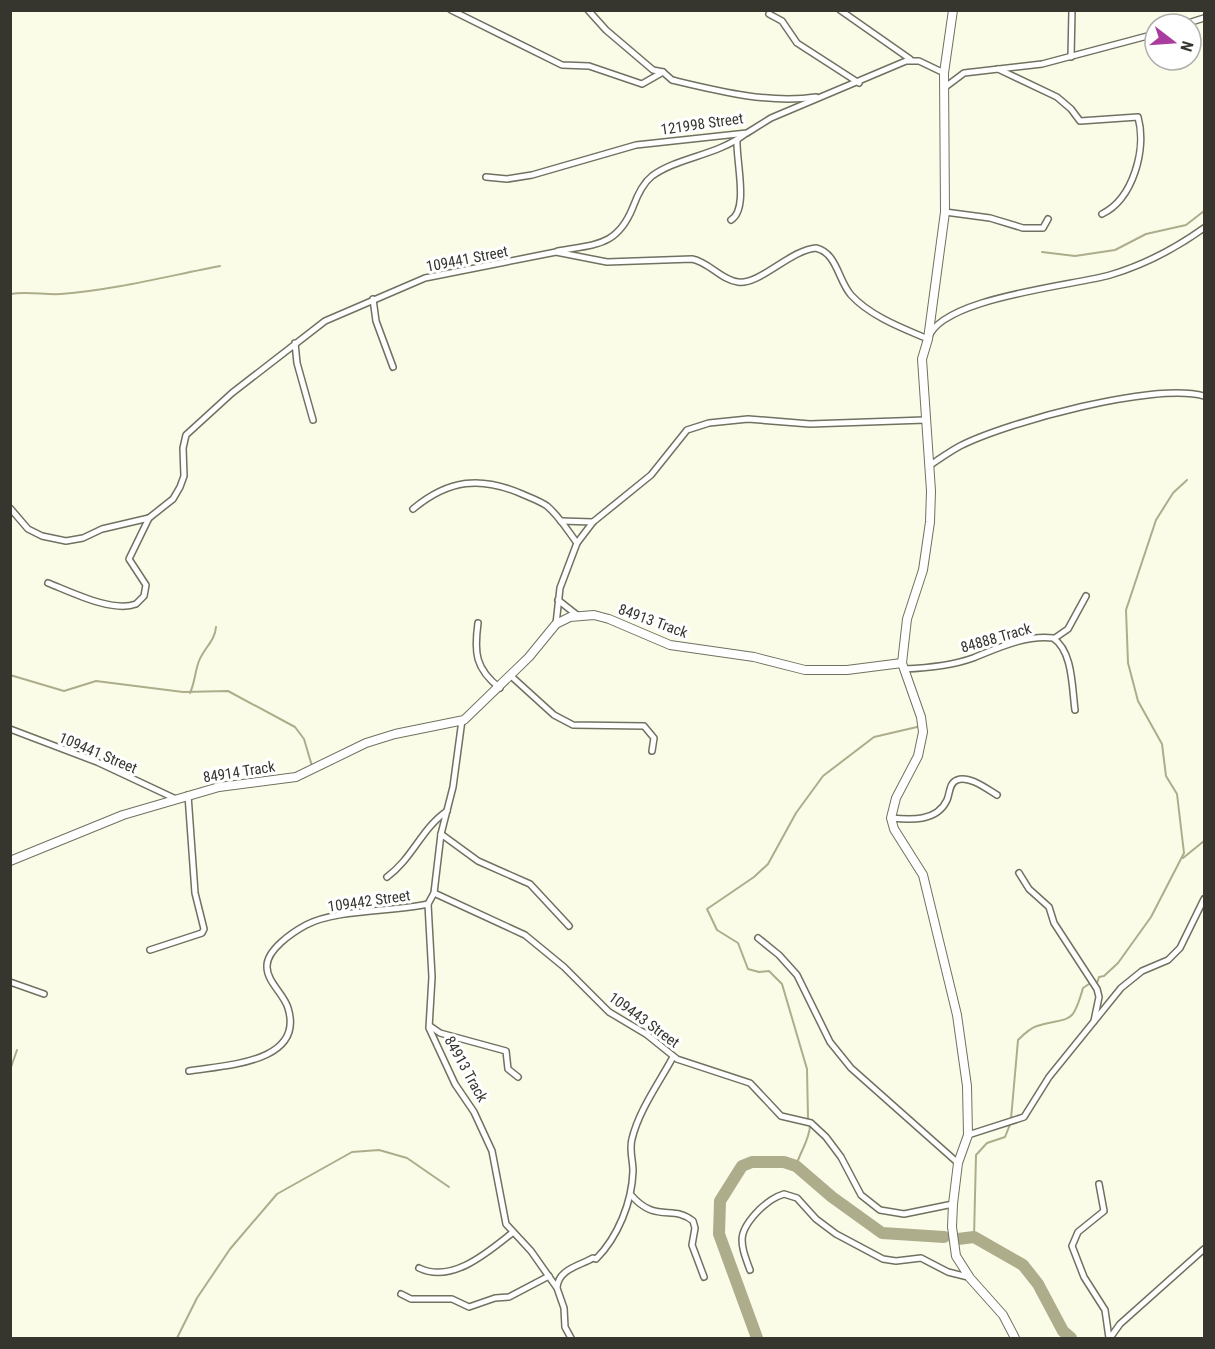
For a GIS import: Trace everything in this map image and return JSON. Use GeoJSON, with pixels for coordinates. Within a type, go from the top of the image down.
{"type":"FeatureCollection","features":[{"type":"Feature","properties":{"kind":"street"},"geometry":{"type":"LineString","coordinates":[[451,10],[562,65],[589,66],[642,84],[663,72]]}},
{"type":"Feature","properties":{"kind":"street"},"geometry":{"type":"LineString","coordinates":[[588,10],[606,30],[653,70],[663,72],[672,80],[755,97],[797,100],[826,96]]}},
{"type":"Feature","properties":{"kind":"street"},"geometry":{"type":"LineString","coordinates":[[840,10],[894,50],[944,73]]}},
{"type":"Feature","properties":{"kind":"street"},"geometry":{"type":"LineString","coordinates":[[928,339],[945,213],[944,73],[953,10]]}},
{"type":"Feature","properties":{"kind":"street"},"geometry":{"type":"LineString","coordinates":[[1071,57],[1072,10]]}},
{"type":"Feature","properties":{"kind":"street"},"geometry":{"type":"LineString","coordinates":[[769,14],[782,21],[797,43],[859,82]]}},
{"type":"Feature","properties":{"kind":"street"},"geometry":{"type":"LineString","coordinates":[[944,88],[964,73],[1027,67],[1143,37]]}},
{"type":"Feature","properties":{"kind":"street","name":"121998 Street"},"geometry":{"type":"LineString","coordinates":[[486,177],[507,179],[532,175],[636,145],[747,133],[771,118],[912,60]]}},
{"type":"Feature","properties":{"kind":"street"},"geometry":{"type":"LineString","coordinates":[[998,69],[1062,101],[1080,121],[1133,115],[1138,117],[1140,136],[1137,164],[1122,198],[1112,209],[1102,214]]}},
{"type":"Feature","properties":{"kind":"street"},"geometry":{"type":"LineString","coordinates":[[555,252],[599,244],[616,235],[625,225],[642,188],[654,175],[715,152],[747,133]]}},
{"type":"Feature","properties":{"kind":"street"},"geometry":{"type":"LineString","coordinates":[[731,220],[737,216],[741,207],[737,140]]}},
{"type":"Feature","properties":{"kind":"street"},"geometry":{"type":"LineString","coordinates":[[945,213],[984,217],[1032,229],[1043,228],[1048,219]]}},
{"type":"Feature","properties":{"kind":"street"},"geometry":{"type":"LineString","coordinates":[[1015,1338],[1003,1315],[970,1278],[956,1256],[952,1227],[953,1204],[958,1163],[968,1135],[967,1086],[957,1015],[923,875],[894,829],[891,818],[896,798],[918,756],[923,732],[921,717],[903,666],[907,619],[923,570],[929,542],[929,466],[922,359],[930,331],[941,322],[967,308],[1016,294],[1067,286],[1111,275],[1166,253],[1204,228]]}},
{"type":"Feature","properties":{"kind":"street","name":"109441 Street"},"geometry":{"type":"LineString","coordinates":[[10,508],[34,533],[66,540],[82,538],[102,529],[149,518],[172,499],[180,487],[185,463],[184,441],[190,430],[325,321],[373,299],[443,273],[520,261],[555,252],[607,262],[692,259],[705,263],[738,282],[752,279],[807,249],[823,250],[835,264],[847,289],[857,301],[896,325],[928,339]]}},
{"type":"Feature","properties":{"kind":"street"},"geometry":{"type":"LineString","coordinates":[[373,299],[376,321],[393,367]]}},
{"type":"Feature","properties":{"kind":"street"},"geometry":{"type":"LineString","coordinates":[[295,343],[297,363],[313,420]]}},
{"type":"Feature","properties":{"kind":"street"},"geometry":{"type":"LineString","coordinates":[[929,466],[960,446],[987,435],[1113,399],[1179,392],[1204,396]]}},
{"type":"Feature","properties":{"kind":"street"},"geometry":{"type":"LineString","coordinates":[[556,624],[558,600],[566,569],[577,543],[593,522],[651,475],[682,434],[696,426],[748,418],[810,424],[925,420]]}},
{"type":"Feature","properties":{"kind":"street"},"geometry":{"type":"LineString","coordinates":[[413,509],[440,492],[474,481],[485,481],[545,504],[577,543]]}},
{"type":"Feature","properties":{"kind":"street"},"geometry":{"type":"LineString","coordinates":[[48,583],[80,596],[115,605],[136,604],[144,596],[146,585],[129,559],[149,518]]}},
{"type":"Feature","properties":{"kind":"street"},"geometry":{"type":"LineString","coordinates":[[561,521],[593,522]]}},
{"type":"Feature","properties":{"kind":"street"},"geometry":{"type":"LineString","coordinates":[[1055,638],[1068,629],[1086,596]]}},
{"type":"Feature","properties":{"kind":"street"},"geometry":{"type":"LineString","coordinates":[[428,904],[434,893],[441,834],[466,717],[500,688],[556,624],[577,615],[558,600]]}},
{"type":"Feature","properties":{"kind":"street","name":"84913 Track"},"geometry":{"type":"LineString","coordinates":[[577,615],[609,619],[682,648],[740,654],[805,670],[903,666]]}},
{"type":"Feature","properties":{"kind":"street"},"geometry":{"type":"LineString","coordinates":[[478,623],[475,656],[487,678],[500,688]]}},
{"type":"Feature","properties":{"kind":"street","name":"84888 Track"},"geometry":{"type":"LineString","coordinates":[[903,666],[954,663],[1030,639],[1055,638],[1065,652],[1075,710]]}},
{"type":"Feature","properties":{"kind":"street"},"geometry":{"type":"LineString","coordinates":[[511,676],[554,715],[573,724],[644,726],[654,738],[652,751]]}},
{"type":"Feature","properties":{"kind":"street","name":"84914 Track"},"geometry":{"type":"LineString","coordinates":[[10,861],[123,815],[219,787],[296,777],[366,743],[395,734],[445,726],[466,717]]}},
{"type":"Feature","properties":{"kind":"street","name":"109441 Street"},"geometry":{"type":"LineString","coordinates":[[10,729],[97,762],[176,799]]}},
{"type":"Feature","properties":{"kind":"street"},"geometry":{"type":"LineString","coordinates":[[891,818],[915,820],[928,817],[942,807],[953,783],[960,779],[970,781],[997,795]]}},
{"type":"Feature","properties":{"kind":"street"},"geometry":{"type":"LineString","coordinates":[[150,950],[202,933],[204,929],[195,893],[188,795]]}},
{"type":"Feature","properties":{"kind":"street"},"geometry":{"type":"LineString","coordinates":[[387,877],[407,858],[435,820],[447,811]]}},
{"type":"Feature","properties":{"kind":"street"},"geometry":{"type":"LineString","coordinates":[[441,834],[478,861],[530,884],[569,926]]}},
{"type":"Feature","properties":{"kind":"street"},"geometry":{"type":"LineString","coordinates":[[1019,873],[1029,889],[1047,904],[1054,923],[1097,988],[1099,997],[1092,1026]]}},
{"type":"Feature","properties":{"kind":"street","name":"109443 Street"},"geometry":{"type":"LineString","coordinates":[[434,893],[525,935],[564,967],[609,1012],[646,1034],[673,1057],[750,1083],[781,1116],[807,1122],[817,1127],[841,1157],[861,1195],[880,1210],[904,1214],[953,1204]]}},
{"type":"Feature","properties":{"kind":"street"},"geometry":{"type":"LineString","coordinates":[[968,1135],[1024,1117],[1049,1077],[1128,980],[1168,960],[1180,948],[1204,899]]}},
{"type":"Feature","properties":{"kind":"street","name":"84913 Track"},"geometry":{"type":"LineString","coordinates":[[428,904],[432,977],[429,1016],[432,1036],[492,1150],[503,1217],[512,1233],[531,1251],[557,1288],[564,1308],[565,1328],[571,1338]]}},
{"type":"Feature","properties":{"kind":"street","name":"109442 Street"},"geometry":{"type":"LineString","coordinates":[[189,1071],[246,1061],[277,1050],[284,1044],[290,1031],[291,1020],[288,1006],[269,976],[267,966],[273,952],[290,936],[315,921],[428,904]]}},
{"type":"Feature","properties":{"kind":"street"},"geometry":{"type":"LineString","coordinates":[[758,938],[779,955],[797,975],[830,1042],[851,1068],[958,1163]]}},
{"type":"Feature","properties":{"kind":"street"},"geometry":{"type":"LineString","coordinates":[[10,982],[44,994]]}},
{"type":"Feature","properties":{"kind":"street"},"geometry":{"type":"LineString","coordinates":[[429,1016],[430,1026],[440,1033],[506,1051],[508,1069],[518,1077]]}},
{"type":"Feature","properties":{"kind":"street"},"geometry":{"type":"LineString","coordinates":[[557,1288],[562,1274],[593,1258],[596,1259],[602,1253],[621,1219],[631,1195],[632,1140],[640,1117],[673,1057]]}},
{"type":"Feature","properties":{"kind":"street"},"geometry":{"type":"LineString","coordinates":[[1099,1184],[1104,1211],[1078,1232],[1072,1246],[1084,1277],[1105,1310],[1110,1338]]}},
{"type":"Feature","properties":{"kind":"street"},"geometry":{"type":"LineString","coordinates":[[750,1270],[742,1245],[745,1226],[768,1202],[784,1194],[797,1198],[816,1219],[836,1234],[883,1259],[896,1261],[921,1258],[948,1272],[970,1278]]}},
{"type":"Feature","properties":{"kind":"street"},"geometry":{"type":"LineString","coordinates":[[631,1195],[649,1211],[681,1215],[693,1221],[695,1228],[692,1245],[704,1277]]}},
{"type":"Feature","properties":{"kind":"street"},"geometry":{"type":"LineString","coordinates":[[419,1268],[437,1273],[462,1266],[474,1261],[512,1233]]}},
{"type":"Feature","properties":{"kind":"street"},"geometry":{"type":"LineString","coordinates":[[1110,1338],[1120,1324],[1204,1249]]}},
{"type":"Feature","properties":{"kind":"street"},"geometry":{"type":"LineString","coordinates":[[401,1294],[411,1299],[452,1299],[469,1307],[495,1298],[509,1298],[549,1276]]}},
{"type":"Feature","properties":{"kind":"waterway"},"geometry":{"type":"LineString","coordinates":[[1042,252],[1075,256],[1115,250],[1146,234],[1186,225],[1204,211]]}},
{"type":"Feature","properties":{"kind":"waterway"},"geometry":{"type":"LineString","coordinates":[[10,294],[81,292],[220,266]]}},
{"type":"Feature","properties":{"kind":"waterway"},"geometry":{"type":"LineString","coordinates":[[1097,983],[1099,977],[1104,976],[1118,963],[1151,917],[1184,853],[1177,794],[1166,776],[1162,744],[1138,701],[1128,663],[1126,610],[1156,520],[1173,493],[1187,480]]}},
{"type":"Feature","properties":{"kind":"waterway"},"geometry":{"type":"LineString","coordinates":[[190,693],[199,661],[214,636],[216,627]]}},
{"type":"Feature","properties":{"kind":"waterway"},"geometry":{"type":"LineString","coordinates":[[10,675],[64,691],[96,681],[183,692],[228,691],[295,727],[304,739],[312,766]]}},
{"type":"Feature","properties":{"kind":"waterway"},"geometry":{"type":"LineString","coordinates":[[808,1118],[807,1069],[782,984],[769,971],[759,972],[748,969],[738,943],[717,930],[707,909],[754,877],[768,864],[796,813],[823,776],[874,737],[917,727]]}},
{"type":"Feature","properties":{"kind":"waterway"},"geometry":{"type":"LineString","coordinates":[[1183,858],[1204,841]]}},
{"type":"Feature","properties":{"kind":"waterway"},"geometry":{"type":"LineString","coordinates":[[1011,1119],[1018,1040],[1034,1027],[1063,1020],[1072,1015],[1083,988],[1089,984]]}},
{"type":"Feature","properties":{"kind":"waterway"},"geometry":{"type":"LineString","coordinates":[[10,1070],[17,1050]]}},
{"type":"Feature","properties":{"kind":"waterway"},"geometry":{"type":"LineString","coordinates":[[974,1237],[976,1155],[987,1143],[1005,1137],[1011,1122]]}},
{"type":"Feature","properties":{"kind":"waterway"},"geometry":{"type":"LineString","coordinates":[[796,1166],[810,1125]]}},
{"type":"Feature","properties":{"kind":"waterway"},"geometry":{"type":"LineString","coordinates":[[177,1338],[197,1298],[230,1249],[277,1194],[352,1152],[379,1150],[407,1158],[449,1187]]}},
{"type":"Feature","properties":{"kind":"waterway"},"geometry":{"type":"LineString","coordinates":[[757,1338],[719,1234],[720,1201],[742,1166],[752,1162],[784,1162],[796,1166],[832,1197],[882,1233],[944,1237]]}},
{"type":"Feature","properties":{"kind":"waterway"},"geometry":{"type":"LineString","coordinates":[[958,1239],[974,1237],[1023,1265],[1038,1284],[1063,1331],[1071,1338]]}}]}
